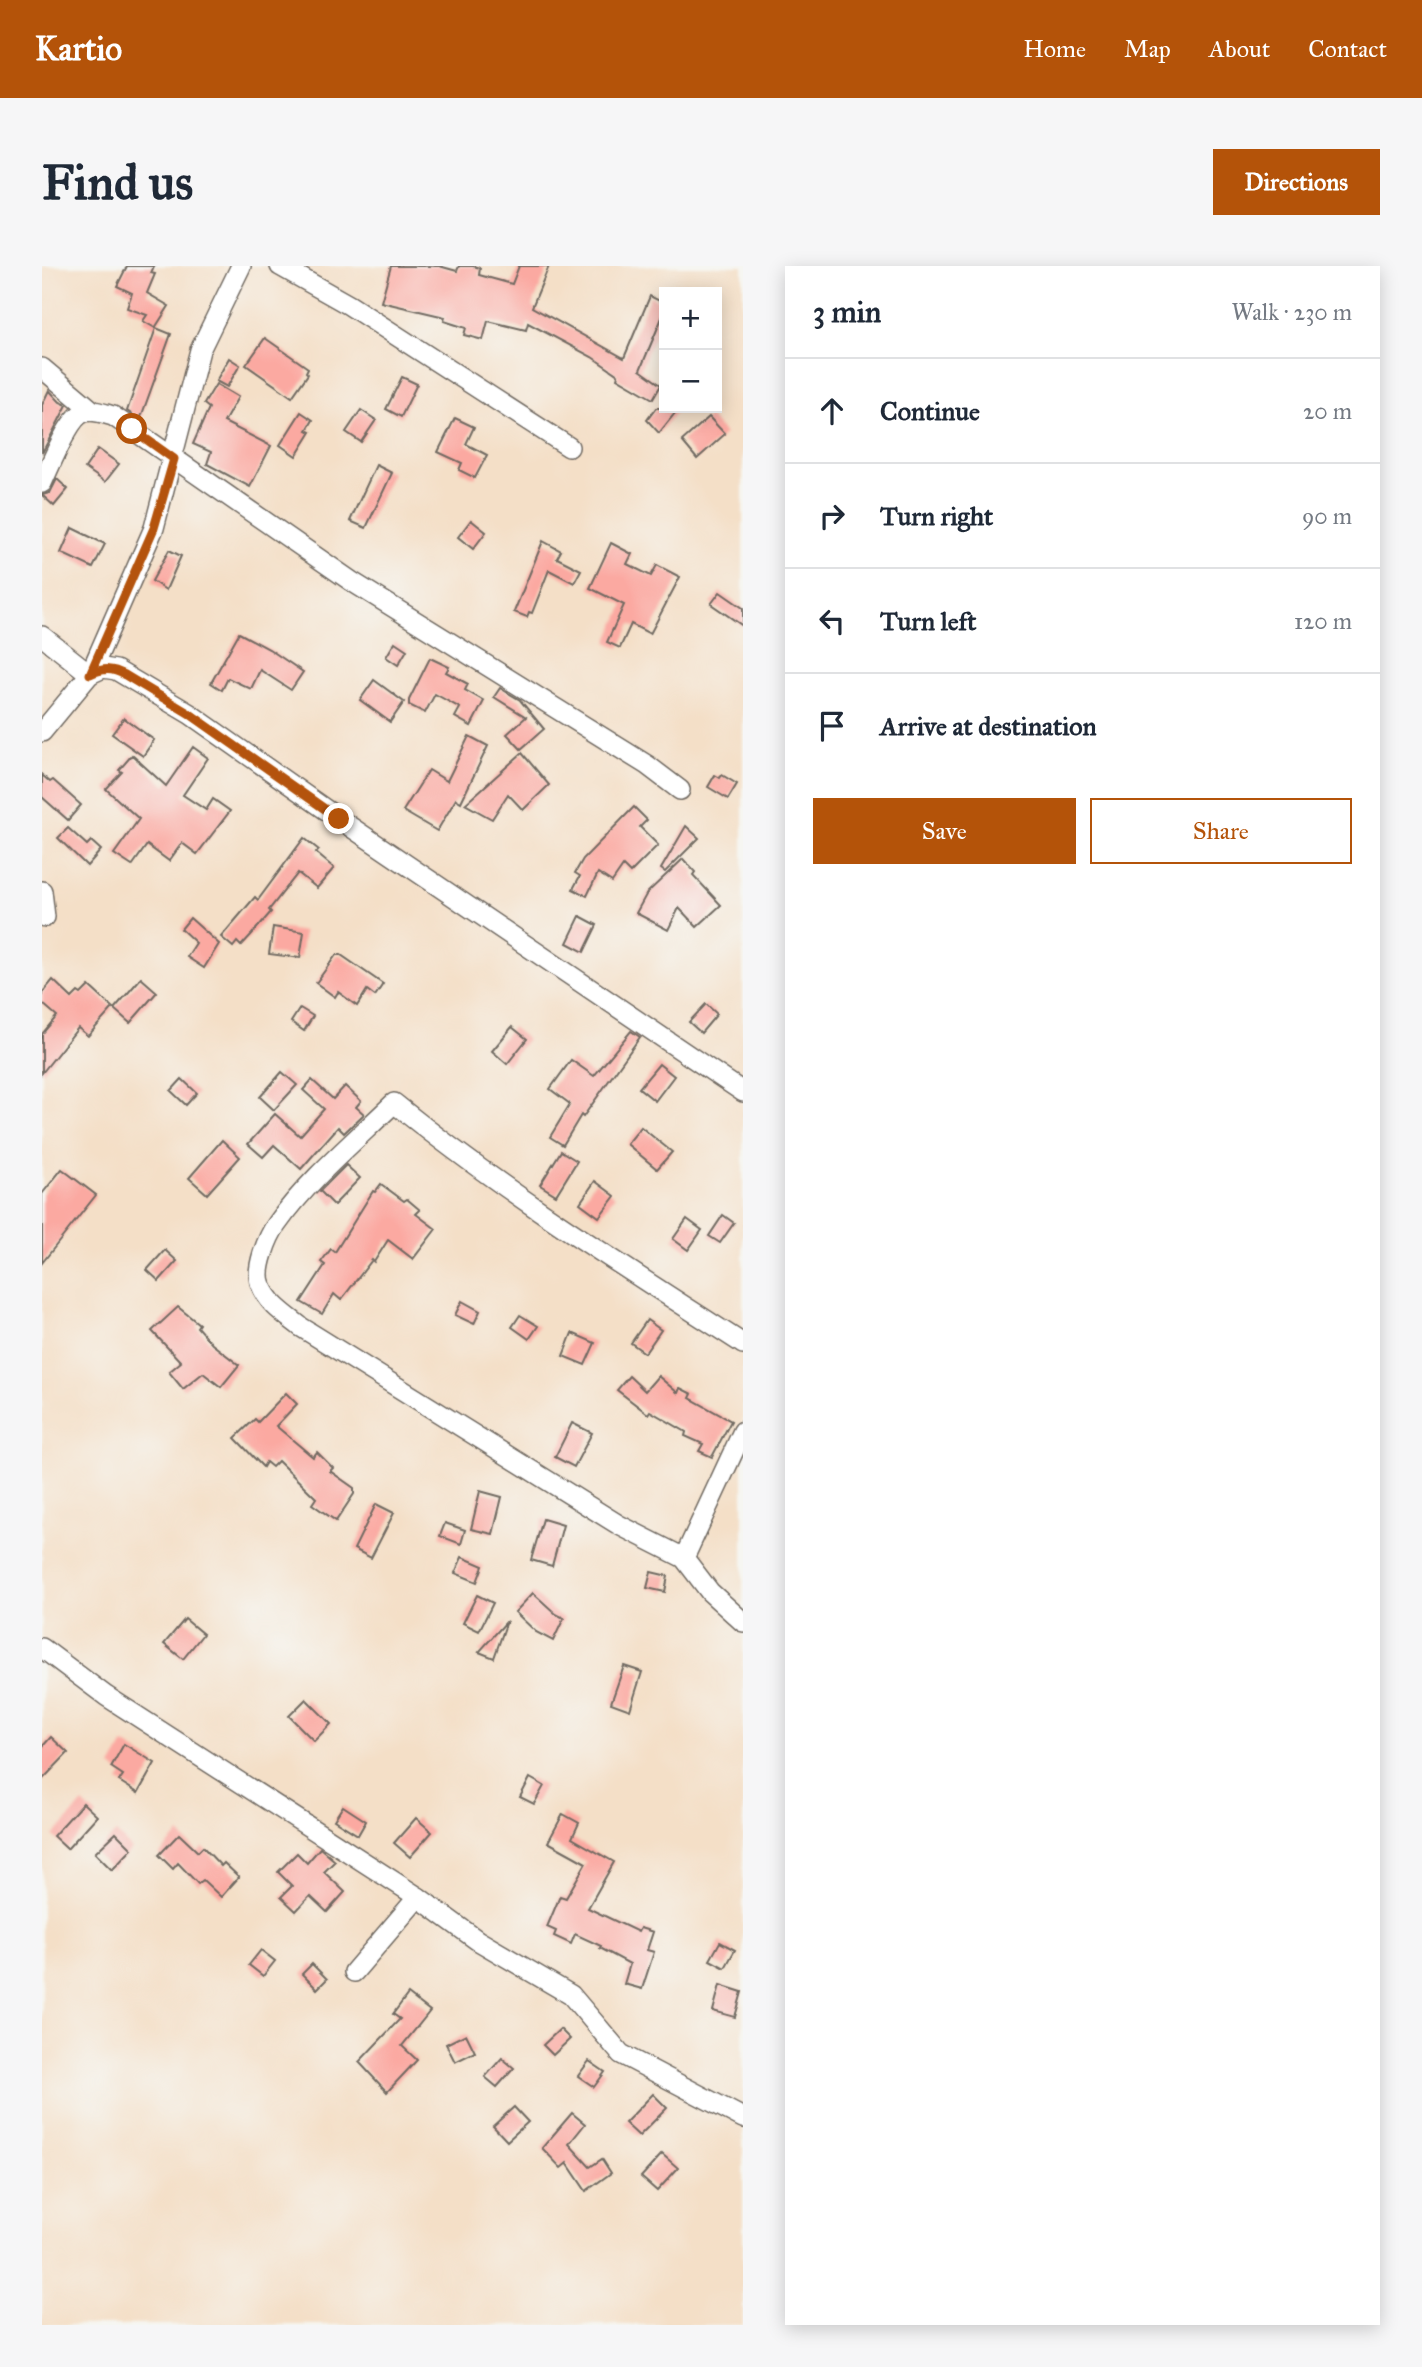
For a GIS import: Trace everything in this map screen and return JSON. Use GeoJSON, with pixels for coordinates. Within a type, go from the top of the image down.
{"type":"FeatureCollection","features":[{"type":"Feature","properties":{"kind":"street"},"geometry":{"type":"LineString","coordinates":[[42,732],[90,674],[154,528],[174,459],[200,349],[241,266]]}},
{"type":"Feature","properties":{"kind":"street"},"geometry":{"type":"LineString","coordinates":[[280,266],[349,304],[569,447]]}},
{"type":"Feature","properties":{"kind":"street"},"geometry":{"type":"LineString","coordinates":[[42,368],[93,411]]}},
{"type":"Feature","properties":{"kind":"street"},"geometry":{"type":"LineString","coordinates":[[42,483],[75,418],[83,412],[93,411],[113,416],[351,581],[647,765],[680,790]]}},
{"type":"Feature","properties":{"kind":"street"},"geometry":{"type":"LineString","coordinates":[[42,636],[90,674]]}},
{"type":"Feature","properties":{"kind":"street"},"geometry":{"type":"LineString","coordinates":[[90,674],[103,668],[116,670],[190,714],[339,819],[743,1092]]}},
{"type":"Feature","properties":{"kind":"street"},"geometry":{"type":"LineString","coordinates":[[42,891],[45,917]]}},
{"type":"Feature","properties":{"kind":"street"},"geometry":{"type":"LineString","coordinates":[[743,1344],[570,1233],[447,1146],[394,1103],[304,1192],[275,1225],[261,1257],[259,1283],[276,1308],[301,1327],[619,1525],[684,1558],[710,1592],[743,1622]]}},
{"type":"Feature","properties":{"kind":"street"},"geometry":{"type":"LineString","coordinates":[[684,1558],[743,1431]]}},
{"type":"Feature","properties":{"kind":"street"},"geometry":{"type":"LineString","coordinates":[[42,1648],[106,1696],[418,1897],[477,1940],[571,1995],[621,2054],[743,2118]]}},
{"type":"Feature","properties":{"kind":"street"},"geometry":{"type":"LineString","coordinates":[[354,1972],[418,1897]]}},
{"type":"Feature","properties":{"kind":"building"},"geometry":{"type":"Polygon","coordinates":[[[127,266],[154,266],[151,273],[155,274],[147,293],[169,306],[155,328],[143,321],[147,315],[127,308],[132,293],[117,286],[127,266]]]}},
{"type":"Feature","properties":{"kind":"building"},"geometry":{"type":"Polygon","coordinates":[[[391,266],[439,266],[457,271],[459,266],[473,266],[480,268],[479,275],[512,284],[519,266],[549,266],[532,307],[624,358],[650,296],[659,300],[659,325],[640,370],[659,384],[659,388],[653,399],[617,378],[618,375],[592,357],[528,323],[526,330],[488,321],[483,340],[464,335],[466,328],[444,321],[445,317],[381,302],[391,266]]]}},
{"type":"Feature","properties":{"kind":"building"},"geometry":{"type":"Polygon","coordinates":[[[156,328],[171,334],[140,420],[127,411],[156,328]]]}},
{"type":"Feature","properties":{"kind":"building"},"geometry":{"type":"Polygon","coordinates":[[[265,338],[308,368],[308,374],[292,397],[246,365],[265,338]]]}},
{"type":"Feature","properties":{"kind":"building"},"geometry":{"type":"Polygon","coordinates":[[[229,358],[240,365],[227,387],[216,381],[229,358]]]}},
{"type":"Feature","properties":{"kind":"building"},"geometry":{"type":"Polygon","coordinates":[[[402,377],[417,384],[401,417],[386,409],[402,377]]]}},
{"type":"Feature","properties":{"kind":"building"},"geometry":{"type":"Polygon","coordinates":[[[216,384],[238,397],[224,422],[271,446],[250,487],[207,464],[211,452],[193,444],[209,408],[204,404],[216,384]]]}},
{"type":"Feature","properties":{"kind":"building"},"geometry":{"type":"Polygon","coordinates":[[[49,390],[60,402],[67,405],[42,453],[42,405],[49,390]]]}},
{"type":"Feature","properties":{"kind":"building"},"geometry":{"type":"Polygon","coordinates":[[[656,408],[659,408],[659,413],[675,413],[659,433],[647,420],[656,408]]]}},
{"type":"Feature","properties":{"kind":"building"},"geometry":{"type":"Polygon","coordinates":[[[361,410],[376,420],[361,442],[346,432],[361,410]]]}},
{"type":"Feature","properties":{"kind":"building"},"geometry":{"type":"Polygon","coordinates":[[[301,412],[313,420],[307,430],[311,432],[296,456],[280,445],[301,412]]]}},
{"type":"Feature","properties":{"kind":"building"},"geometry":{"type":"Polygon","coordinates":[[[709,417],[725,434],[697,459],[682,441],[709,417]]]}},
{"type":"Feature","properties":{"kind":"building"},"geometry":{"type":"Polygon","coordinates":[[[455,418],[474,427],[466,444],[487,455],[475,478],[459,470],[462,463],[438,452],[455,418]]]}},
{"type":"Feature","properties":{"kind":"building"},"geometry":{"type":"Polygon","coordinates":[[[98,449],[119,464],[105,482],[85,468],[98,449]]]}},
{"type":"Feature","properties":{"kind":"building"},"geometry":{"type":"Polygon","coordinates":[[[376,465],[392,473],[366,528],[350,521],[376,465]]]}},
{"type":"Feature","properties":{"kind":"building"},"geometry":{"type":"Polygon","coordinates":[[[57,479],[68,489],[54,506],[42,495],[50,493],[57,479]]]}},
{"type":"Feature","properties":{"kind":"building"},"geometry":{"type":"Polygon","coordinates":[[[471,520],[486,532],[473,549],[458,537],[471,520]]]}},
{"type":"Feature","properties":{"kind":"building"},"geometry":{"type":"Polygon","coordinates":[[[72,528],[105,544],[93,568],[61,553],[72,528]]]}},
{"type":"Feature","properties":{"kind":"building"},"geometry":{"type":"Polygon","coordinates":[[[543,541],[561,551],[557,558],[581,570],[574,583],[549,570],[532,613],[529,612],[527,617],[514,612],[543,541]]]}},
{"type":"Feature","properties":{"kind":"building"},"geometry":{"type":"Polygon","coordinates":[[[611,543],[632,554],[627,564],[651,576],[657,565],[680,577],[650,634],[631,624],[620,648],[607,642],[624,605],[590,588],[611,543]]]}},
{"type":"Feature","properties":{"kind":"building"},"geometry":{"type":"Polygon","coordinates":[[[169,550],[181,556],[166,590],[152,581],[169,550]]]}},
{"type":"Feature","properties":{"kind":"building"},"geometry":{"type":"Polygon","coordinates":[[[720,592],[743,608],[743,626],[711,604],[720,592]]]}},
{"type":"Feature","properties":{"kind":"building"},"geometry":{"type":"Polygon","coordinates":[[[239,633],[303,672],[291,690],[260,670],[251,689],[228,678],[222,690],[211,683],[239,633]]]}},
{"type":"Feature","properties":{"kind":"building"},"geometry":{"type":"Polygon","coordinates":[[[395,642],[407,650],[398,665],[386,657],[395,642]]]}},
{"type":"Feature","properties":{"kind":"building"},"geometry":{"type":"Polygon","coordinates":[[[430,658],[449,667],[446,672],[468,684],[465,690],[484,701],[471,726],[455,717],[460,708],[435,694],[425,713],[409,705],[430,658]]]}},
{"type":"Feature","properties":{"kind":"building"},"geometry":{"type":"Polygon","coordinates":[[[374,680],[404,702],[390,722],[360,700],[374,680]]]}},
{"type":"Feature","properties":{"kind":"building"},"geometry":{"type":"Polygon","coordinates":[[[500,688],[520,700],[544,729],[521,749],[507,734],[526,717],[494,697],[500,688]]]}},
{"type":"Feature","properties":{"kind":"building"},"geometry":{"type":"Polygon","coordinates":[[[124,718],[154,740],[143,756],[112,734],[124,718]]]}},
{"type":"Feature","properties":{"kind":"building"},"geometry":{"type":"Polygon","coordinates":[[[469,736],[488,746],[461,802],[456,799],[437,831],[403,811],[429,770],[447,781],[469,736]]]}},
{"type":"Feature","properties":{"kind":"building"},"geometry":{"type":"Polygon","coordinates":[[[193,747],[208,758],[183,795],[206,810],[213,799],[230,811],[197,854],[182,843],[169,861],[147,845],[132,866],[114,854],[139,819],[106,789],[122,772],[119,770],[132,755],[166,786],[193,747]]]}},
{"type":"Feature","properties":{"kind":"building"},"geometry":{"type":"Polygon","coordinates":[[[522,753],[549,785],[523,810],[508,794],[492,819],[465,804],[522,753]]]}},
{"type":"Feature","properties":{"kind":"building"},"geometry":{"type":"Polygon","coordinates":[[[42,775],[50,782],[53,780],[81,805],[68,820],[42,797],[42,775]]]}},
{"type":"Feature","properties":{"kind":"building"},"geometry":{"type":"Polygon","coordinates":[[[715,775],[720,778],[722,775],[737,784],[728,799],[708,787],[715,775]]]}},
{"type":"Feature","properties":{"kind":"building"},"geometry":{"type":"Polygon","coordinates":[[[634,807],[647,820],[640,827],[658,845],[630,873],[623,866],[612,882],[598,873],[587,896],[573,889],[580,876],[575,873],[583,859],[634,807]]]}},
{"type":"Feature","properties":{"kind":"building"},"geometry":{"type":"Polygon","coordinates":[[[686,826],[699,838],[665,872],[661,869],[686,826]]]}},
{"type":"Feature","properties":{"kind":"building"},"geometry":{"type":"Polygon","coordinates":[[[68,828],[87,845],[91,841],[101,850],[87,866],[58,838],[68,828]]]}},
{"type":"Feature","properties":{"kind":"building"},"geometry":{"type":"Polygon","coordinates":[[[304,838],[319,850],[316,853],[334,868],[317,888],[298,873],[252,934],[241,946],[237,942],[233,947],[221,937],[255,897],[258,900],[304,838]]]}},
{"type":"Feature","properties":{"kind":"building"},"geometry":{"type":"Polygon","coordinates":[[[683,859],[695,872],[693,875],[721,905],[697,927],[679,908],[668,930],[636,913],[647,893],[683,859]]]}},
{"type":"Feature","properties":{"kind":"building"},"geometry":{"type":"Polygon","coordinates":[[[580,916],[597,925],[584,952],[567,943],[580,916]]]}},
{"type":"Feature","properties":{"kind":"building"},"geometry":{"type":"Polygon","coordinates":[[[190,918],[219,944],[204,968],[187,957],[196,943],[181,929],[190,918]]]}},
{"type":"Feature","properties":{"kind":"building"},"geometry":{"type":"Polygon","coordinates":[[[273,927],[304,932],[300,958],[269,954],[273,927]]]}},
{"type":"Feature","properties":{"kind":"building"},"geometry":{"type":"Polygon","coordinates":[[[336,955],[341,955],[383,984],[375,996],[367,990],[357,1006],[338,992],[335,997],[316,983],[336,955]]]}},
{"type":"Feature","properties":{"kind":"building"},"geometry":{"type":"Polygon","coordinates":[[[141,978],[157,992],[130,1023],[114,1009],[141,978]]]}},
{"type":"Feature","properties":{"kind":"building"},"geometry":{"type":"Polygon","coordinates":[[[53,980],[72,998],[89,986],[113,1008],[88,1036],[78,1028],[42,1073],[42,1034],[57,1016],[42,1003],[42,993],[53,980]]]}},
{"type":"Feature","properties":{"kind":"building"},"geometry":{"type":"Polygon","coordinates":[[[706,1004],[717,1014],[701,1033],[689,1022],[706,1004]]]}},
{"type":"Feature","properties":{"kind":"building"},"geometry":{"type":"Polygon","coordinates":[[[300,1008],[313,1016],[304,1031],[291,1022],[300,1008]]]}},
{"type":"Feature","properties":{"kind":"building"},"geometry":{"type":"Polygon","coordinates":[[[512,1027],[527,1039],[507,1064],[492,1051],[512,1027]]]}},
{"type":"Feature","properties":{"kind":"building"},"geometry":{"type":"Polygon","coordinates":[[[631,1031],[640,1037],[583,1117],[581,1115],[563,1145],[550,1137],[570,1104],[550,1089],[571,1060],[594,1076],[631,1031]]]}},
{"type":"Feature","properties":{"kind":"building"},"geometry":{"type":"Polygon","coordinates":[[[659,1064],[674,1076],[655,1101],[639,1088],[659,1064]]]}},
{"type":"Feature","properties":{"kind":"building"},"geometry":{"type":"Polygon","coordinates":[[[282,1072],[297,1085],[274,1110],[260,1097],[282,1072]]]}},
{"type":"Feature","properties":{"kind":"building"},"geometry":{"type":"Polygon","coordinates":[[[182,1079],[197,1093],[186,1105],[171,1091],[182,1079]]]}},
{"type":"Feature","properties":{"kind":"building"},"geometry":{"type":"Polygon","coordinates":[[[312,1080],[333,1099],[345,1086],[361,1101],[356,1107],[364,1114],[344,1133],[338,1127],[301,1169],[274,1145],[263,1157],[248,1144],[275,1114],[300,1136],[324,1109],[303,1090],[312,1080]]]}},
{"type":"Feature","properties":{"kind":"building"},"geometry":{"type":"Polygon","coordinates":[[[641,1127],[672,1152],[657,1169],[627,1144],[641,1127]]]}},
{"type":"Feature","properties":{"kind":"building"},"geometry":{"type":"Polygon","coordinates":[[[222,1140],[240,1157],[207,1194],[189,1178],[222,1140]]]}},
{"type":"Feature","properties":{"kind":"building"},"geometry":{"type":"Polygon","coordinates":[[[561,1151],[577,1161],[556,1195],[540,1185],[561,1151]]]}},
{"type":"Feature","properties":{"kind":"building"},"geometry":{"type":"Polygon","coordinates":[[[346,1165],[360,1178],[334,1205],[320,1191],[346,1165]]]}},
{"type":"Feature","properties":{"kind":"building"},"geometry":{"type":"Polygon","coordinates":[[[62,1169],[96,1195],[42,1263],[42,1194],[62,1169]]]}},
{"type":"Feature","properties":{"kind":"building"},"geometry":{"type":"Polygon","coordinates":[[[595,1181],[615,1196],[599,1217],[580,1203],[595,1181]]]}},
{"type":"Feature","properties":{"kind":"building"},"geometry":{"type":"Polygon","coordinates":[[[381,1184],[404,1201],[407,1199],[420,1210],[416,1214],[436,1229],[413,1259],[388,1240],[374,1262],[372,1260],[341,1300],[334,1294],[322,1314],[301,1302],[325,1265],[321,1262],[331,1249],[335,1252],[373,1191],[381,1184]]]}},
{"type":"Feature","properties":{"kind":"building"},"geometry":{"type":"Polygon","coordinates":[[[723,1215],[734,1223],[720,1243],[709,1236],[723,1215]]]}},
{"type":"Feature","properties":{"kind":"building"},"geometry":{"type":"Polygon","coordinates":[[[687,1219],[702,1230],[688,1250],[673,1239],[687,1219]]]}},
{"type":"Feature","properties":{"kind":"building"},"geometry":{"type":"Polygon","coordinates":[[[165,1250],[177,1261],[159,1281],[147,1270],[165,1250]]]}},
{"type":"Feature","properties":{"kind":"building"},"geometry":{"type":"Polygon","coordinates":[[[462,1301],[480,1311],[474,1324],[455,1315],[462,1301]]]}},
{"type":"Feature","properties":{"kind":"building"},"geometry":{"type":"Polygon","coordinates":[[[178,1307],[199,1324],[197,1327],[212,1344],[239,1365],[221,1387],[203,1373],[183,1389],[169,1372],[181,1362],[152,1331],[178,1307]]]}},
{"type":"Feature","properties":{"kind":"building"},"geometry":{"type":"Polygon","coordinates":[[[520,1315],[538,1326],[529,1339],[512,1327],[520,1315]]]}},
{"type":"Feature","properties":{"kind":"building"},"geometry":{"type":"Polygon","coordinates":[[[647,1320],[661,1330],[645,1353],[631,1343],[647,1320]]]}},
{"type":"Feature","properties":{"kind":"building"},"geometry":{"type":"Polygon","coordinates":[[[572,1333],[595,1343],[585,1365],[563,1356],[572,1333]]]}},
{"type":"Feature","properties":{"kind":"building"},"geometry":{"type":"Polygon","coordinates":[[[629,1376],[645,1391],[658,1376],[678,1393],[680,1388],[692,1394],[690,1398],[731,1421],[712,1457],[699,1451],[703,1444],[685,1436],[686,1432],[650,1411],[648,1414],[617,1390],[629,1376]]]}},
{"type":"Feature","properties":{"kind":"building"},"geometry":{"type":"Polygon","coordinates":[[[286,1393],[297,1404],[276,1426],[313,1457],[317,1452],[333,1468],[330,1471],[354,1488],[354,1494],[336,1521],[312,1504],[316,1498],[278,1461],[272,1467],[266,1462],[263,1467],[235,1438],[255,1419],[258,1422],[286,1393]]]}},
{"type":"Feature","properties":{"kind":"building"},"geometry":{"type":"Polygon","coordinates":[[[572,1423],[592,1433],[574,1467],[555,1457],[572,1423]]]}},
{"type":"Feature","properties":{"kind":"building"},"geometry":{"type":"Polygon","coordinates":[[[480,1491],[502,1497],[493,1534],[471,1529],[480,1491]]]}},
{"type":"Feature","properties":{"kind":"building"},"geometry":{"type":"Polygon","coordinates":[[[376,1504],[394,1513],[371,1558],[354,1549],[376,1504]]]}},
{"type":"Feature","properties":{"kind":"building"},"geometry":{"type":"Polygon","coordinates":[[[543,1519],[563,1525],[552,1566],[531,1560],[543,1519]]]}},
{"type":"Feature","properties":{"kind":"building"},"geometry":{"type":"Polygon","coordinates":[[[445,1523],[465,1530],[461,1544],[440,1536],[445,1523]]]}},
{"type":"Feature","properties":{"kind":"building"},"geometry":{"type":"Polygon","coordinates":[[[462,1557],[483,1566],[477,1582],[455,1573],[462,1557]]]}},
{"type":"Feature","properties":{"kind":"building"},"geometry":{"type":"Polygon","coordinates":[[[651,1572],[668,1576],[665,1592],[647,1588],[651,1572]]]}},
{"type":"Feature","properties":{"kind":"building"},"geometry":{"type":"Polygon","coordinates":[[[533,1593],[564,1618],[553,1641],[536,1632],[515,1612],[533,1593]]]}},
{"type":"Feature","properties":{"kind":"building"},"geometry":{"type":"Polygon","coordinates":[[[477,1595],[493,1603],[479,1631],[463,1623],[477,1595]]]}},
{"type":"Feature","properties":{"kind":"building"},"geometry":{"type":"Polygon","coordinates":[[[185,1619],[203,1634],[183,1659],[164,1644],[185,1619]]]}},
{"type":"Feature","properties":{"kind":"building"},"geometry":{"type":"Polygon","coordinates":[[[507,1621],[494,1658],[479,1652],[507,1621]]]}},
{"type":"Feature","properties":{"kind":"building"},"geometry":{"type":"Polygon","coordinates":[[[624,1666],[642,1672],[630,1710],[611,1703],[624,1666]]]}},
{"type":"Feature","properties":{"kind":"building"},"geometry":{"type":"Polygon","coordinates":[[[306,1699],[331,1724],[314,1741],[289,1716],[306,1699]]]}},
{"type":"Feature","properties":{"kind":"building"},"geometry":{"type":"Polygon","coordinates":[[[51,1737],[68,1753],[42,1780],[42,1747],[51,1737]]]}},
{"type":"Feature","properties":{"kind":"building"},"geometry":{"type":"Polygon","coordinates":[[[124,1744],[155,1763],[138,1793],[119,1781],[123,1775],[111,1767],[124,1744]]]}},
{"type":"Feature","properties":{"kind":"building"},"geometry":{"type":"Polygon","coordinates":[[[530,1778],[544,1786],[534,1804],[520,1797],[530,1778]]]}},
{"type":"Feature","properties":{"kind":"building"},"geometry":{"type":"Polygon","coordinates":[[[83,1803],[97,1816],[67,1849],[53,1836],[83,1803]]]}},
{"type":"Feature","properties":{"kind":"building"},"geometry":{"type":"Polygon","coordinates":[[[343,1806],[366,1821],[358,1835],[334,1820],[343,1806]]]}},
{"type":"Feature","properties":{"kind":"building"},"geometry":{"type":"Polygon","coordinates":[[[563,1814],[579,1823],[572,1838],[614,1862],[588,1908],[638,1932],[640,1928],[653,1932],[647,1950],[654,1952],[642,1989],[624,1984],[630,1964],[575,1934],[571,1944],[554,1936],[556,1931],[547,1927],[560,1896],[566,1898],[586,1863],[548,1842],[563,1814]]]}},
{"type":"Feature","properties":{"kind":"building"},"geometry":{"type":"Polygon","coordinates":[[[416,1818],[432,1832],[410,1857],[394,1843],[416,1818]]]}},
{"type":"Feature","properties":{"kind":"building"},"geometry":{"type":"Polygon","coordinates":[[[116,1833],[132,1849],[112,1870],[95,1853],[116,1833]]]}},
{"type":"Feature","properties":{"kind":"building"},"geometry":{"type":"Polygon","coordinates":[[[179,1834],[198,1852],[203,1847],[221,1866],[224,1863],[239,1877],[221,1897],[203,1880],[198,1884],[178,1863],[173,1869],[159,1855],[179,1834]]]}},
{"type":"Feature","properties":{"kind":"building"},"geometry":{"type":"Polygon","coordinates":[[[320,1848],[335,1861],[324,1872],[345,1892],[327,1912],[310,1896],[296,1911],[281,1897],[292,1886],[278,1872],[297,1853],[307,1863],[320,1848]]]}},
{"type":"Feature","properties":{"kind":"building"},"geometry":{"type":"Polygon","coordinates":[[[720,1942],[735,1950],[725,1968],[710,1960],[720,1942]]]}},
{"type":"Feature","properties":{"kind":"building"},"geometry":{"type":"Polygon","coordinates":[[[261,1950],[275,1961],[263,1976],[249,1965],[261,1950]]]}},
{"type":"Feature","properties":{"kind":"building"},"geometry":{"type":"Polygon","coordinates":[[[312,1964],[327,1979],[317,1989],[302,1974],[312,1964]]]}},
{"type":"Feature","properties":{"kind":"building"},"geometry":{"type":"Polygon","coordinates":[[[720,1985],[742,1992],[735,2017],[713,2011],[720,1985]]]}},
{"type":"Feature","properties":{"kind":"building"},"geometry":{"type":"Polygon","coordinates":[[[408,1994],[430,2011],[402,2046],[417,2060],[387,2092],[359,2062],[400,2019],[393,2014],[408,1994]]]}},
{"type":"Feature","properties":{"kind":"building"},"geometry":{"type":"Polygon","coordinates":[[[560,2029],[570,2039],[553,2055],[543,2045],[560,2029]]]}},
{"type":"Feature","properties":{"kind":"building"},"geometry":{"type":"Polygon","coordinates":[[[466,2034],[475,2052],[455,2062],[446,2044],[466,2034]]]}},
{"type":"Feature","properties":{"kind":"building"},"geometry":{"type":"Polygon","coordinates":[[[502,2058],[514,2068],[497,2087],[485,2077],[502,2058]]]}},
{"type":"Feature","properties":{"kind":"building"},"geometry":{"type":"Polygon","coordinates":[[[589,2061],[605,2072],[594,2087],[578,2076],[589,2061]]]}},
{"type":"Feature","properties":{"kind":"building"},"geometry":{"type":"Polygon","coordinates":[[[653,2094],[667,2108],[639,2136],[625,2123],[653,2094]]]}},
{"type":"Feature","properties":{"kind":"building"},"geometry":{"type":"Polygon","coordinates":[[[514,2107],[528,2122],[507,2141],[493,2126],[514,2107]]]}},
{"type":"Feature","properties":{"kind":"building"},"geometry":{"type":"Polygon","coordinates":[[[572,2113],[585,2124],[569,2144],[590,2167],[602,2159],[611,2173],[586,2191],[567,2163],[561,2168],[542,2148],[572,2113]]]}},
{"type":"Feature","properties":{"kind":"building"},"geometry":{"type":"Polygon","coordinates":[[[662,2154],[678,2168],[657,2191],[641,2177],[662,2154]]]}},
{"type":"Feature","properties":{"kind":"route"},"geometry":{"type":"LineString","coordinates":[[132,429],[174,459],[154,528],[90,674],[103,668],[125,675],[190,714],[339,819]]}}]}
